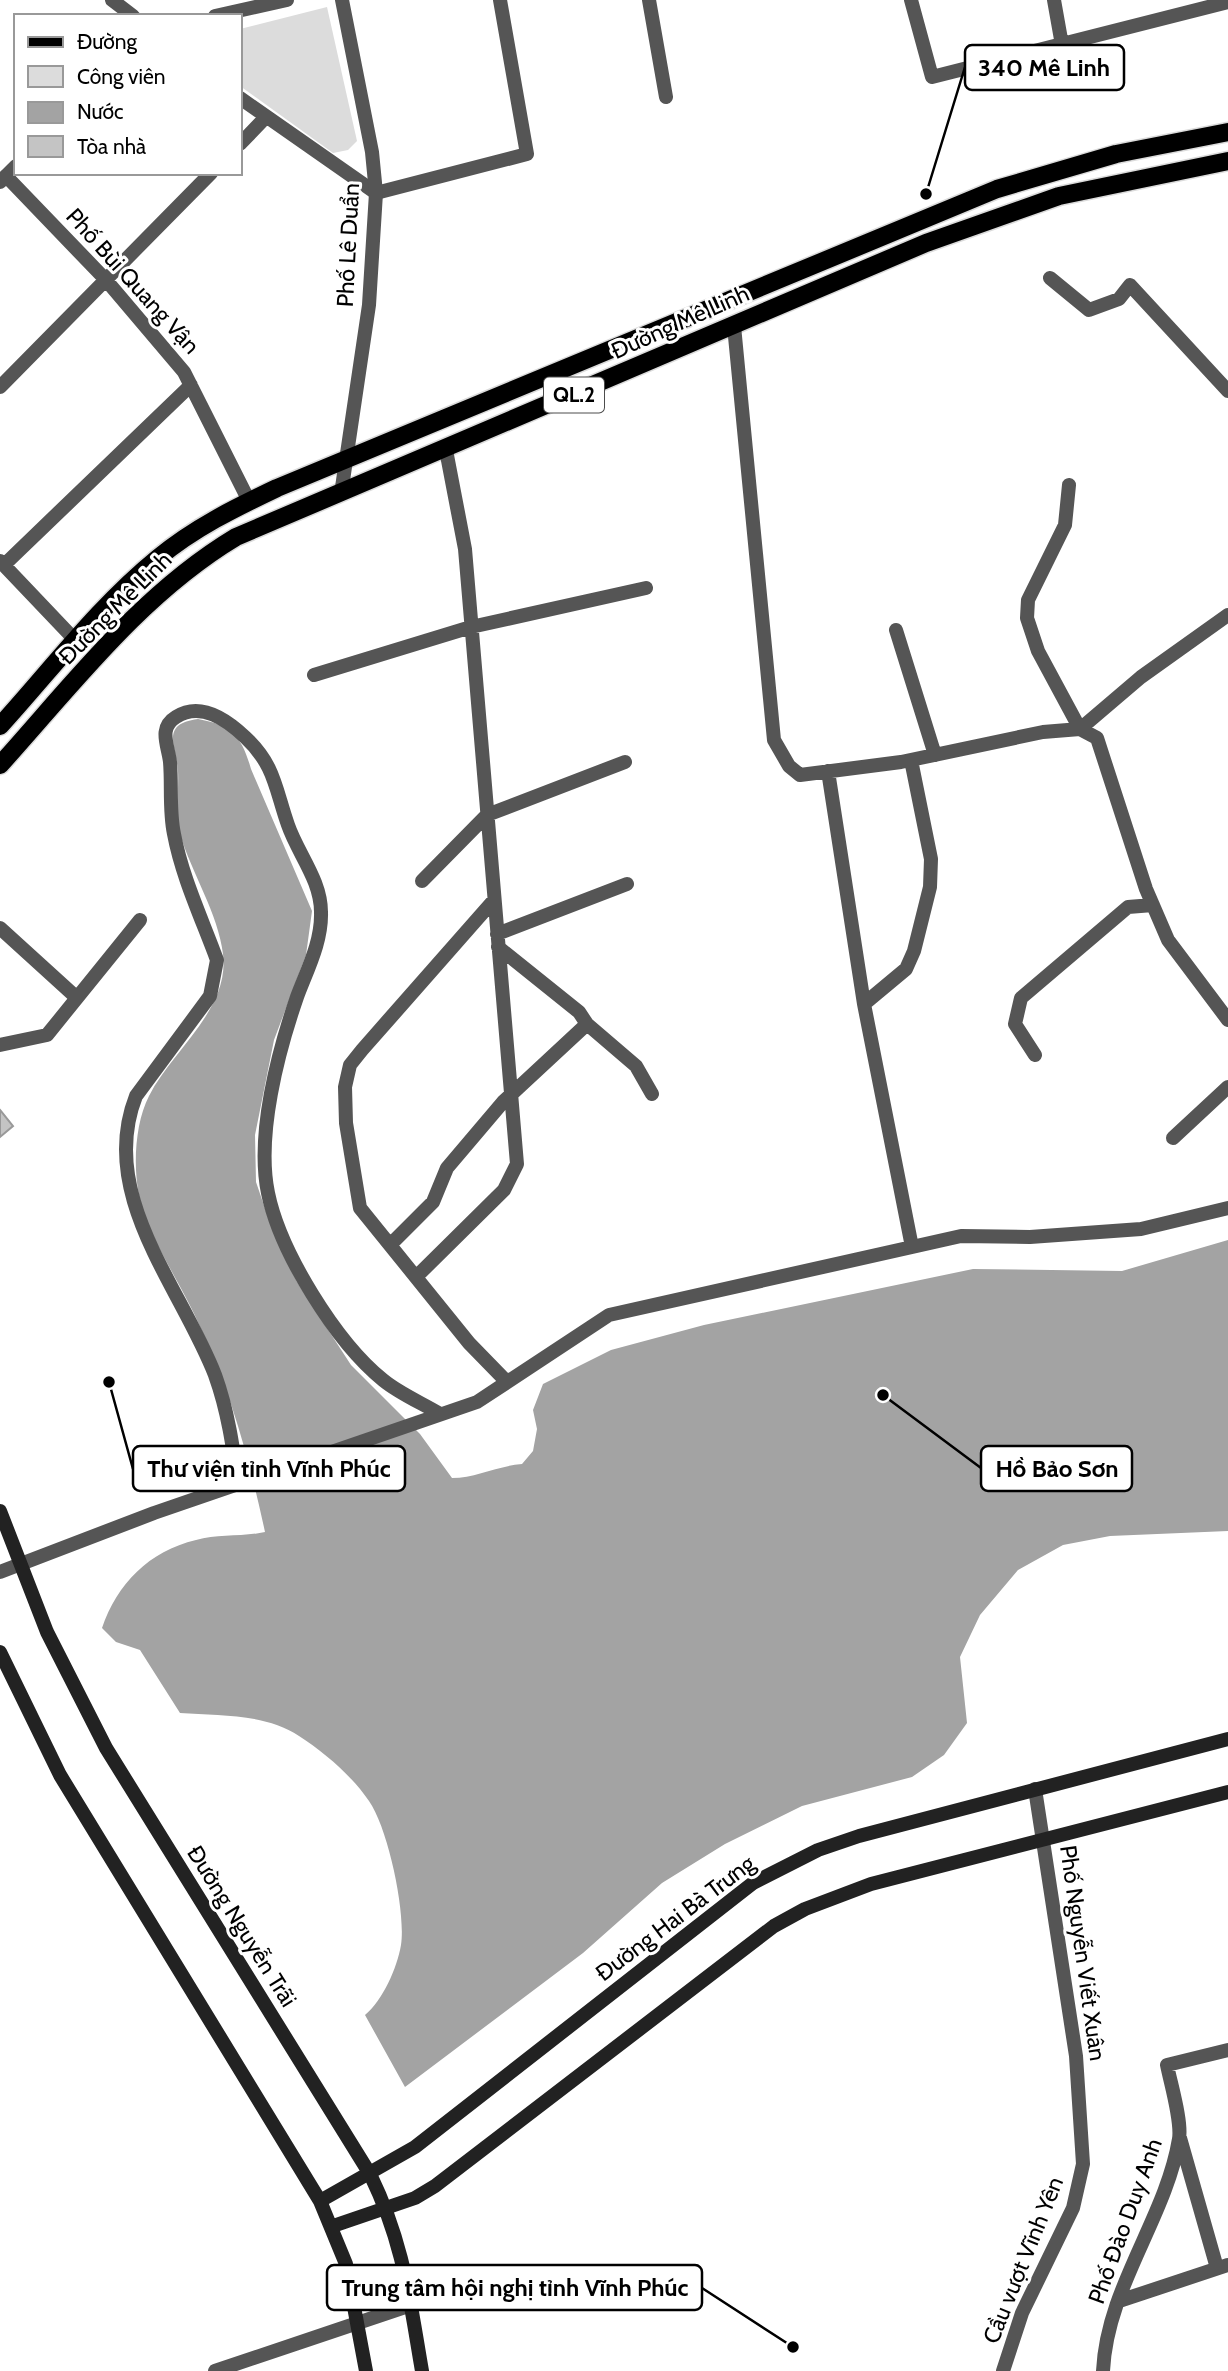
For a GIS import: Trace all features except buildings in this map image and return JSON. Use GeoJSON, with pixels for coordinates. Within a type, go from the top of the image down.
{"type":"FeatureCollection","features":[{"type":"Feature","properties":{"kind":"main road","name":"Đường Mê Linh"},"geometry":{"type":"LineString","coordinates":[[0,726],[76,641],[157,559],[192,532],[249,501],[997,189],[1116,154],[1228,132]]}},
{"type":"Feature","properties":{"kind":"main road","name":"Đường Mê Linh"},"geometry":{"type":"LineString","coordinates":[[0,765],[106,647],[168,584],[236,537],[446,450],[926,243],[1016,210],[1093,187],[1228,161]]}},
{"type":"Feature","properties":{"kind":"main road","name":"Đường Nguyễn Trãi"},"geometry":{"type":"LineString","coordinates":[[0,1511],[47,1632],[106,1748],[370,2174],[386,2208],[405,2266],[422,2371]]}},
{"type":"Feature","properties":{"kind":"main road"},"geometry":{"type":"LineString","coordinates":[[0,1652],[60,1775],[333,2226],[346,2264],[366,2371]]}},
{"type":"Feature","properties":{"kind":"main road","name":"Đường Hai Bà Trưng"},"geometry":{"type":"LineString","coordinates":[[320,2201],[425,2140],[753,1883],[829,1846],[1228,1739]]}},
{"type":"Feature","properties":{"kind":"main road"},"geometry":{"type":"LineString","coordinates":[[333,2226],[415,2198],[447,2178],[774,1926],[805,1909],[871,1884],[1228,1792]]}},
{"type":"Feature","properties":{"kind":"street"},"geometry":{"type":"LineString","coordinates":[[112,0],[131,10]]}},
{"type":"Feature","properties":{"kind":"street"},"geometry":{"type":"LineString","coordinates":[[224,14],[287,0]]}},
{"type":"Feature","properties":{"kind":"street","name":"Phố Lê Duẩn"},"geometry":{"type":"LineString","coordinates":[[341,494],[369,305],[376,193],[372,152],[342,0]]}},
{"type":"Feature","properties":{"kind":"street"},"geometry":{"type":"LineString","coordinates":[[242,100],[376,193],[527,154],[500,0]]}},
{"type":"Feature","properties":{"kind":"street"},"geometry":{"type":"LineString","coordinates":[[649,0],[666,97]]}},
{"type":"Feature","properties":{"kind":"street"},"geometry":{"type":"LineString","coordinates":[[911,0],[932,77],[1228,2]]}},
{"type":"Feature","properties":{"kind":"street"},"geometry":{"type":"LineString","coordinates":[[1054,0],[1062,45]]}},
{"type":"Feature","properties":{"kind":"street"},"geometry":{"type":"LineString","coordinates":[[242,142],[265,118]]}},
{"type":"Feature","properties":{"kind":"street","name":"Phố Bùi Quang Vận"},"geometry":{"type":"LineString","coordinates":[[7,175],[106,280],[184,372],[249,501]]}},
{"type":"Feature","properties":{"kind":"street"},"geometry":{"type":"LineString","coordinates":[[0,387],[209,175]]}},
{"type":"Feature","properties":{"kind":"street"},"geometry":{"type":"LineString","coordinates":[[1050,278],[1090,310],[1119,299],[1129,285],[1228,391]]}},
{"type":"Feature","properties":{"kind":"street"},"geometry":{"type":"LineString","coordinates":[[734,326],[774,740],[789,766],[800,775],[911,760],[1042,732],[1080,729],[1097,738],[1153,905],[1168,940],[1228,1020]]}},
{"type":"Feature","properties":{"kind":"street"},"geometry":{"type":"LineString","coordinates":[[76,641],[2,563],[191,385]]}},
{"type":"Feature","properties":{"kind":"street"},"geometry":{"type":"LineString","coordinates":[[416,1278],[505,1190],[517,1164],[465,549],[446,450]]}},
{"type":"Feature","properties":{"kind":"street"},"geometry":{"type":"LineString","coordinates":[[1069,485],[1065,525],[1028,600],[1027,618],[1038,651],[1080,729]]}},
{"type":"Feature","properties":{"kind":"street"},"geometry":{"type":"LineString","coordinates":[[314,675],[471,627],[646,588]]}},
{"type":"Feature","properties":{"kind":"street"},"geometry":{"type":"LineString","coordinates":[[1080,729],[1142,677],[1228,615]]}},
{"type":"Feature","properties":{"kind":"street"},"geometry":{"type":"LineString","coordinates":[[897,629],[935,755]]}},
{"type":"Feature","properties":{"kind":"street"},"geometry":{"type":"LineString","coordinates":[[242,1483],[229,1420],[214,1374],[136,1211],[128,1182],[128,1116],[136,1096],[210,996],[215,981],[217,960],[173,830],[170,759],[165,732],[169,723],[187,712],[197,711],[220,717],[236,728],[264,757],[272,771],[289,829],[320,899],[319,934],[290,1019],[270,1110],[265,1169],[272,1210],[299,1271],[339,1331],[384,1381],[435,1416]]}},
{"type":"Feature","properties":{"kind":"street"},"geometry":{"type":"LineString","coordinates":[[864,1004],[906,969],[914,951],[930,887],[931,859],[911,760]]}},
{"type":"Feature","properties":{"kind":"street"},"geometry":{"type":"LineString","coordinates":[[422,881],[487,815],[625,762]]}},
{"type":"Feature","properties":{"kind":"street"},"geometry":{"type":"LineString","coordinates":[[828,771],[864,1004],[912,1247]]}},
{"type":"Feature","properties":{"kind":"street"},"geometry":{"type":"LineString","coordinates":[[498,940],[627,884]]}},
{"type":"Feature","properties":{"kind":"street"},"geometry":{"type":"LineString","coordinates":[[494,900],[362,1050],[348,1071],[345,1087],[346,1123],[360,1208],[469,1343],[507,1382]]}},
{"type":"Feature","properties":{"kind":"street"},"geometry":{"type":"LineString","coordinates":[[1035,1055],[1015,1024],[1021,998],[1128,907],[1153,905]]}},
{"type":"Feature","properties":{"kind":"street"},"geometry":{"type":"LineString","coordinates":[[0,1045],[47,1035],[140,920]]}},
{"type":"Feature","properties":{"kind":"street"},"geometry":{"type":"LineString","coordinates":[[0,928],[77,998]]}},
{"type":"Feature","properties":{"kind":"street"},"geometry":{"type":"LineString","coordinates":[[498,940],[636,1066],[652,1094]]}},
{"type":"Feature","properties":{"kind":"street"},"geometry":{"type":"LineString","coordinates":[[390,1245],[433,1202],[447,1168],[513,1092],[587,1024]]}},
{"type":"Feature","properties":{"kind":"street"},"geometry":{"type":"LineString","coordinates":[[1173,1138],[1228,1087]]}},
{"type":"Feature","properties":{"kind":"street"},"geometry":{"type":"LineString","coordinates":[[0,1572],[242,1483],[477,1402],[609,1315],[961,1236],[1030,1237],[1141,1229],[1228,1208]]}},
{"type":"Feature","properties":{"kind":"street","name":"Phố Nguyễn Viết Xuân"},"geometry":{"type":"LineString","coordinates":[[1035,1789],[1068,1994],[1082,2124]]}},
{"type":"Feature","properties":{"kind":"street","name":"Phố Đào Duy Anh"},"geometry":{"type":"LineString","coordinates":[[1103,2371],[1104,2355],[1129,2266],[1164,2191],[1180,2136],[1167,2065],[1228,2050]]}},
{"type":"Feature","properties":{"kind":"street","name":"Cầu vượt Vĩnh Yên"},"geometry":{"type":"LineString","coordinates":[[1003,2371],[1022,2313],[1079,2193],[1083,2164],[1082,2124]]}},
{"type":"Feature","properties":{"kind":"street"},"geometry":{"type":"LineString","coordinates":[[1119,2301],[1223,2267],[1180,2136]]}},
{"type":"Feature","properties":{"kind":"street"},"geometry":{"type":"LineString","coordinates":[[215,2371],[411,2305]]}},
{"type":"Feature","properties":{"kind":"green space"},"geometry":{"type":"Polygon","coordinates":[[[327,7],[357,141],[348,150],[333,153],[242,87],[242,28],[327,7]]]}},
{"type":"Feature","properties":{"kind":"water"},"geometry":{"type":"Polygon","coordinates":[[[198,719],[227,729],[244,749],[312,911],[306,955],[274,1040],[255,1135],[256,1182],[271,1226],[297,1282],[351,1365],[420,1434],[452,1478],[522,1464],[533,1451],[537,1429],[533,1410],[543,1384],[611,1350],[704,1325],[973,1269],[1122,1271],[1228,1240],[1228,1531],[1110,1536],[1063,1545],[1018,1570],[980,1615],[960,1657],[967,1723],[944,1755],[912,1777],[802,1806],[725,1844],[662,1883],[583,1953],[405,2087],[365,2015],[378,2001],[393,1973],[402,1930],[398,1892],[389,1850],[369,1801],[337,1765],[286,1729],[257,1719],[180,1713],[140,1650],[116,1642],[102,1628],[116,1597],[126,1584],[150,1561],[164,1552],[204,1538],[265,1532],[229,1397],[197,1320],[149,1226],[139,1195],[136,1171],[136,1145],[144,1107],[159,1079],[209,1011],[223,974],[223,954],[216,924],[185,849],[178,819],[178,771],[173,744],[174,731],[186,722],[198,719]]]}},
{"type":"Feature","properties":{"kind":"place","name":"340 Mê Linh"},"geometry":{"type":"Point","coordinates":[926,194]}},
{"type":"Feature","properties":{"kind":"place","name":"Thư viện tỉnh Vĩnh Phúc"},"geometry":{"type":"Point","coordinates":[109,1382]}},
{"type":"Feature","properties":{"kind":"place","name":"Hồ Bảo Sơn"},"geometry":{"type":"Point","coordinates":[883,1395]}},
{"type":"Feature","properties":{"kind":"place","name":"Trung tâm hội nghị tỉnh Vĩnh Phúc"},"geometry":{"type":"Point","coordinates":[793,2347]}}]}
